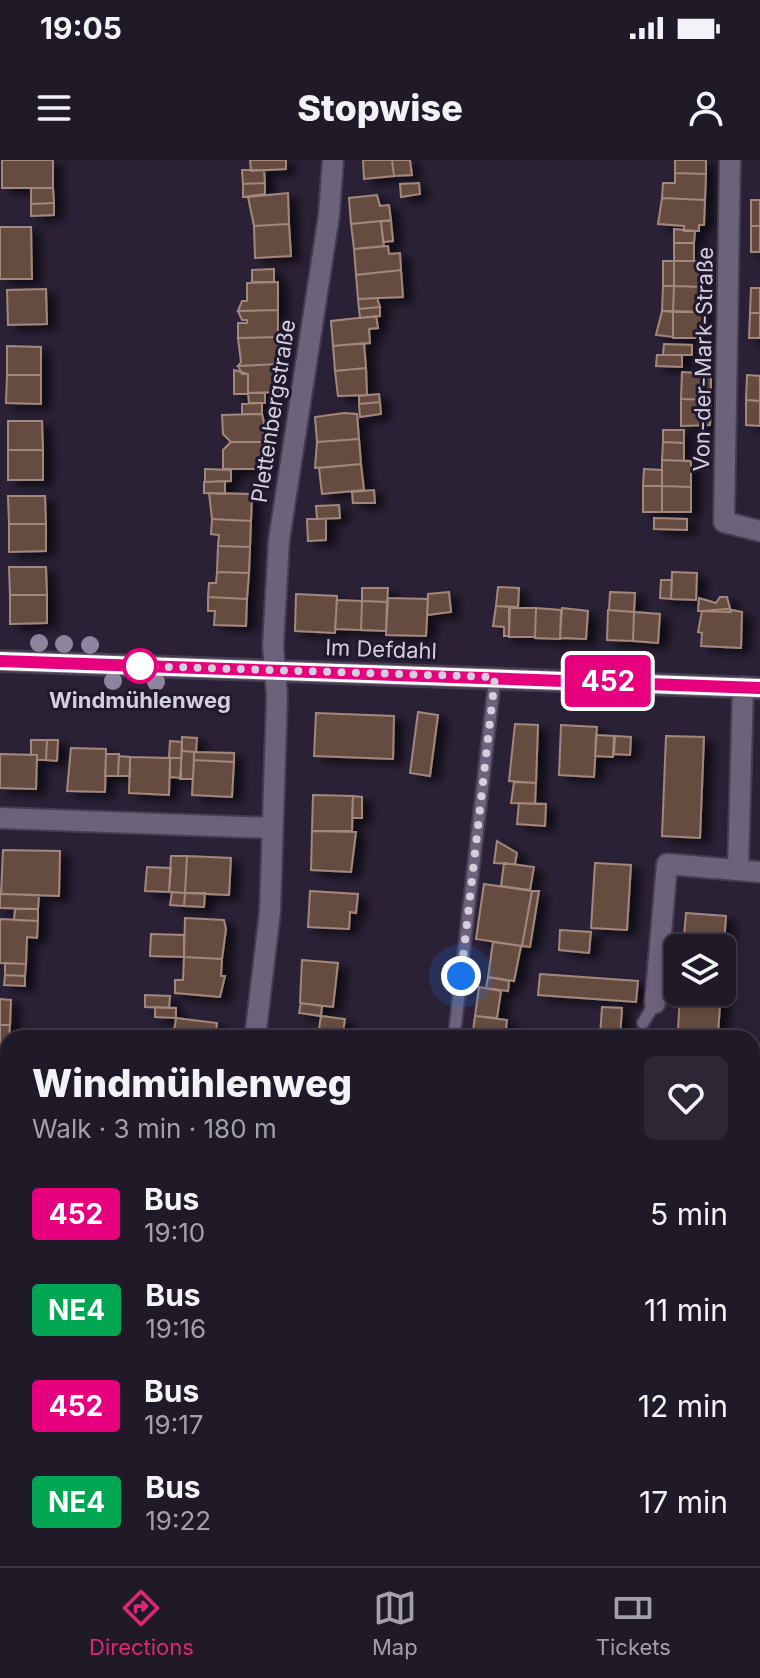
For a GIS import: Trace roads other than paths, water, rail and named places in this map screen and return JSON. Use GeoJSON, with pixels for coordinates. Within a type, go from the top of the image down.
{"type":"FeatureCollection","features":[{"type":"Feature","properties":{"kind":"street","name":"Plettenbergstraße"},"geometry":{"type":"LineString","coordinates":[[275,670],[274,593],[285,482],[329,215],[333,160]]}},
{"type":"Feature","properties":{"kind":"street","name":"Von-der-Mark-Straße"},"geometry":{"type":"LineString","coordinates":[[730,160],[724,522],[760,531]]}},
{"type":"Feature","properties":{"kind":"street","name":"Im Defdahl"},"geometry":{"type":"LineString","coordinates":[[0,661],[752,688]]}},
{"type":"Feature","properties":{"kind":"street"},"geometry":{"type":"LineString","coordinates":[[256,1030],[270,911],[275,670]]}},
{"type":"Feature","properties":{"kind":"street"},"geometry":{"type":"LineString","coordinates":[[738,870],[752,688]]}},
{"type":"Feature","properties":{"kind":"street"},"geometry":{"type":"LineString","coordinates":[[0,818],[272,828]]}},
{"type":"Feature","properties":{"kind":"street"},"geometry":{"type":"LineString","coordinates":[[655,1003],[667,864],[760,872]]}},
{"type":"Feature","properties":{"kind":"lane"},"geometry":{"type":"LineString","coordinates":[[455,1030],[495,677]]}},
{"type":"Feature","properties":{"kind":"lane"},"geometry":{"type":"LineString","coordinates":[[643,1023],[655,1003]]}},
{"type":"Feature","properties":{"kind":"place","name":"Windmühlenweg"},"geometry":{"type":"Point","coordinates":[140,666]}}]}
